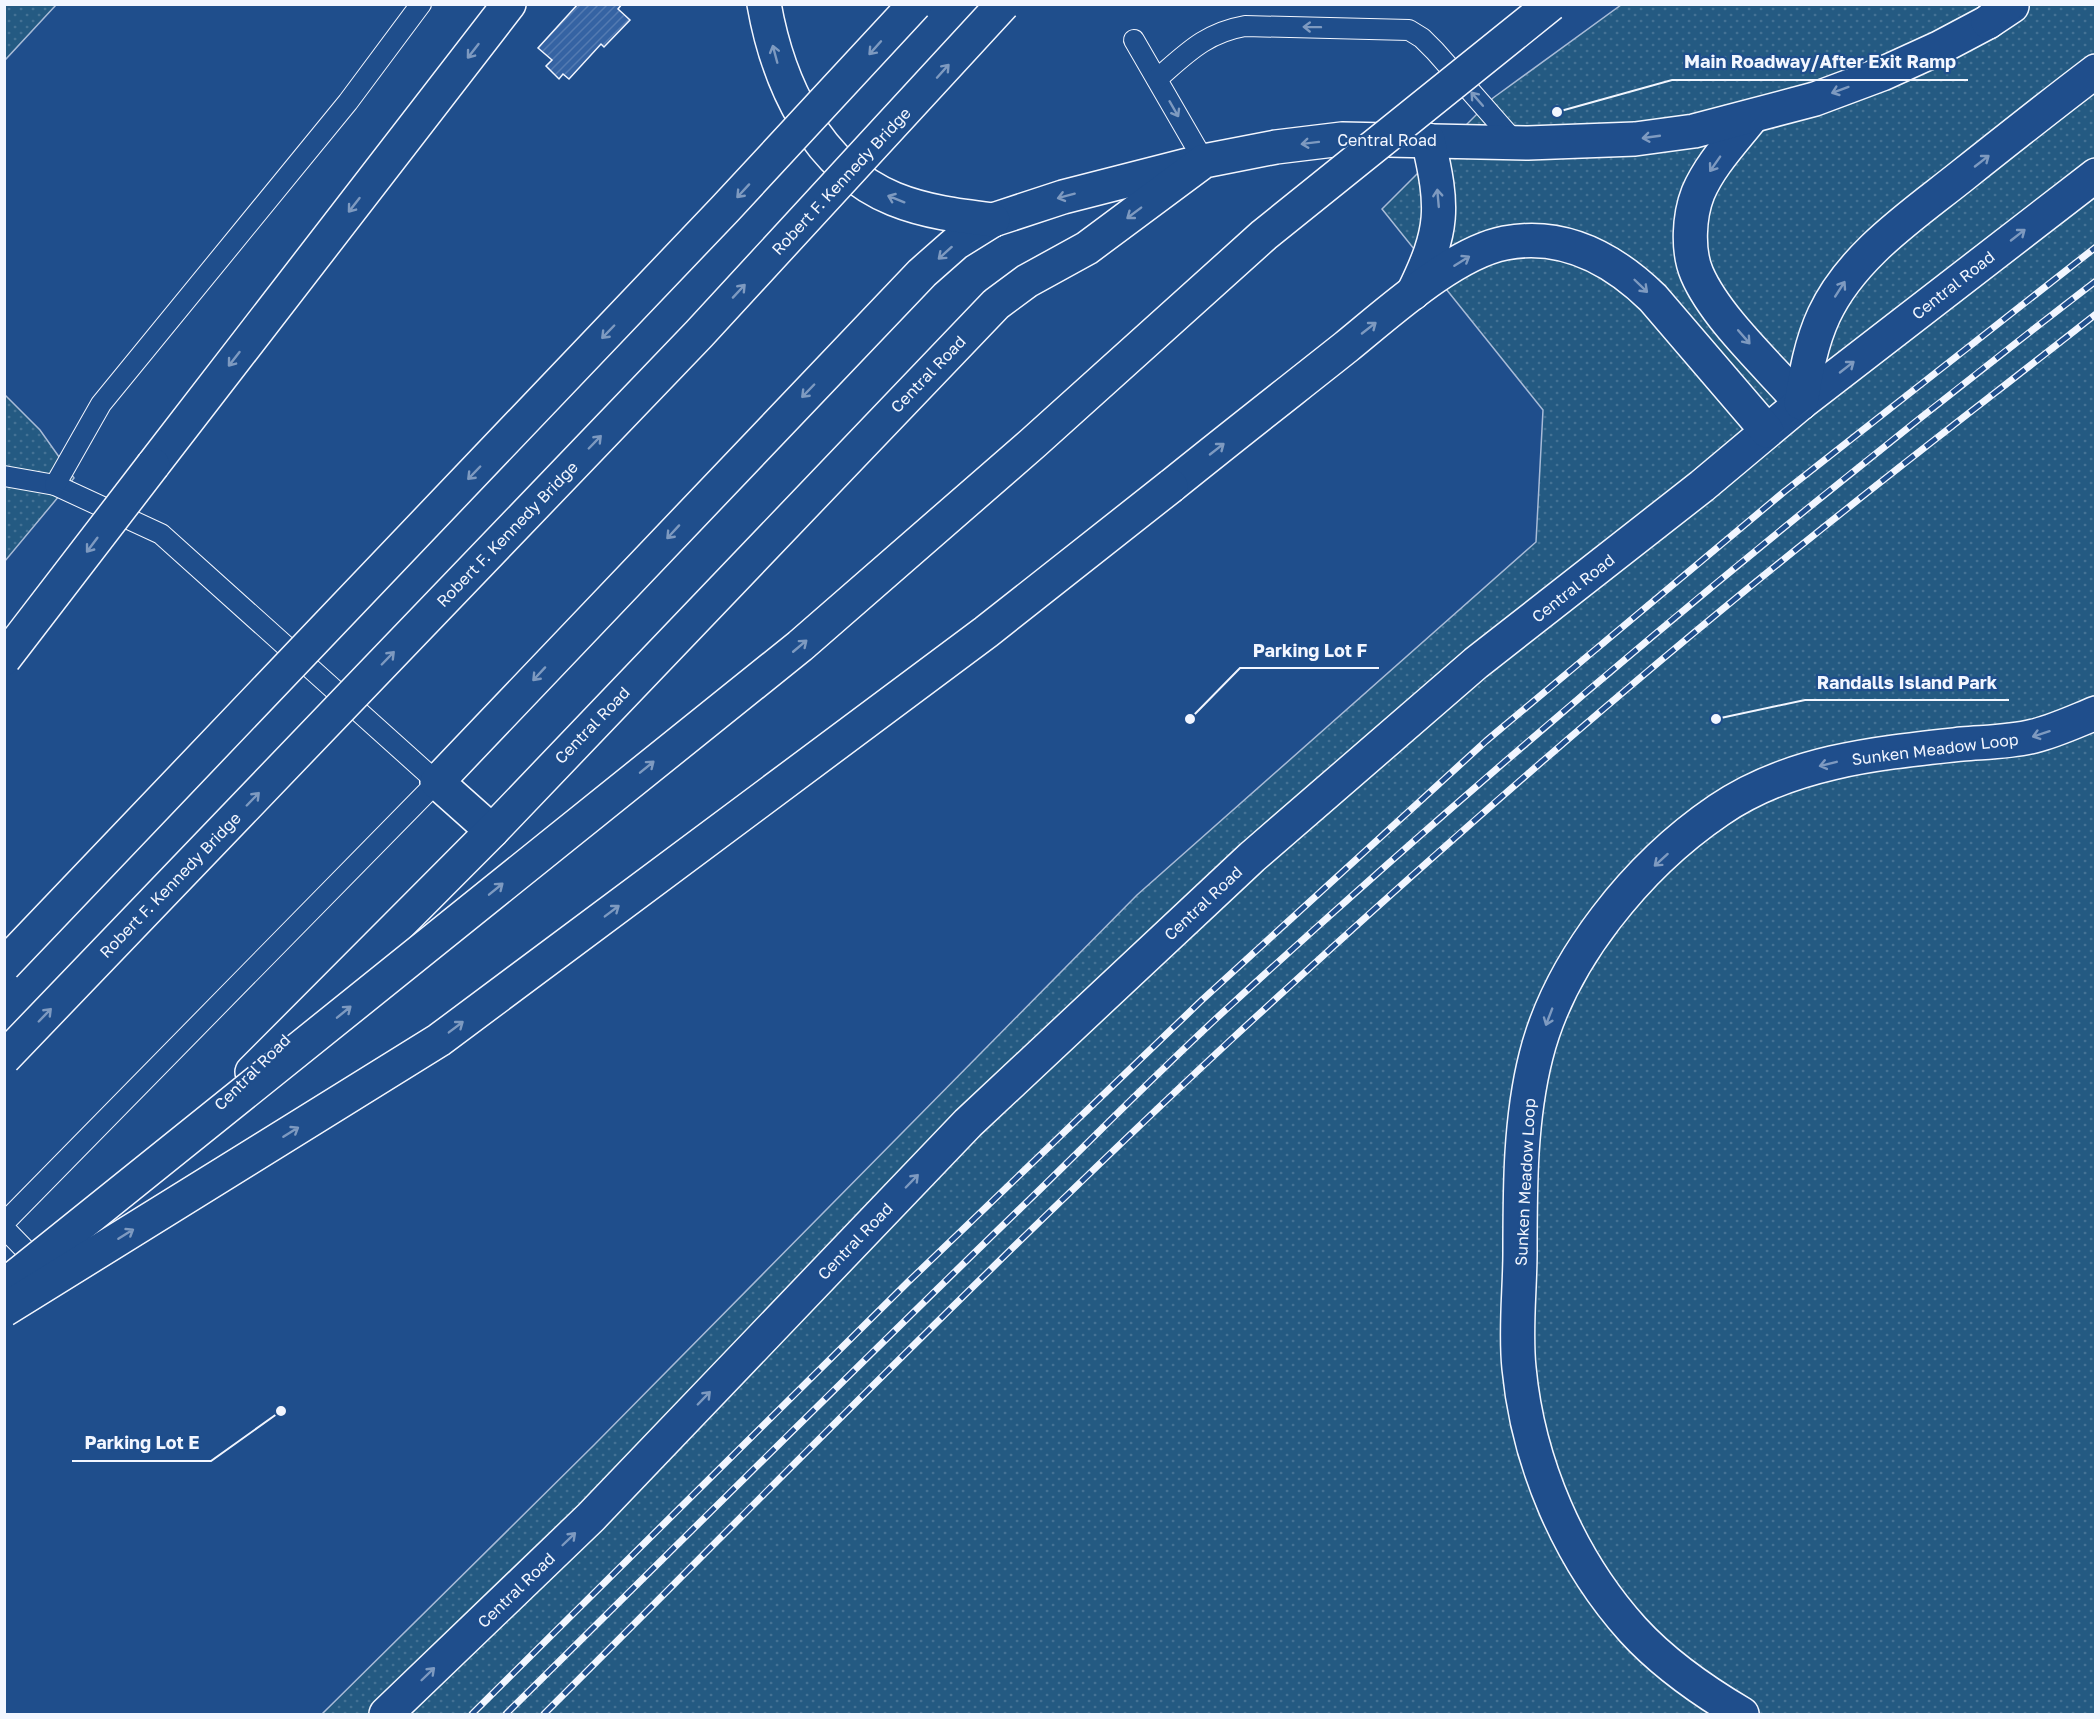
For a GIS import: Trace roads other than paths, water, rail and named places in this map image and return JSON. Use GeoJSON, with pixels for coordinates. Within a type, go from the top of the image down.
{"type":"FeatureCollection","features":[{"type":"Feature","properties":{"kind":"main road"},"geometry":{"type":"LineString","coordinates":[[4,659],[509,4]]}},
{"type":"Feature","properties":{"kind":"main road"},"geometry":{"type":"LineString","coordinates":[[764,4],[776,59],[790,94],[823,146],[844,167],[867,184],[893,198],[942,213],[993,220]]}},
{"type":"Feature","properties":{"kind":"main road"},"geometry":{"type":"LineString","coordinates":[[4,965],[725,209],[915,4]]}},
{"type":"Feature","properties":{"kind":"main road","name":"Robert F. Kennedy Bridge"},"geometry":{"type":"LineString","coordinates":[[4,1058],[699,334],[1003,4]]}},
{"type":"Feature","properties":{"kind":"main road"},"geometry":{"type":"LineString","coordinates":[[4,1286],[800,646],[1033,443],[1264,235],[1551,4]]}},
{"type":"Feature","properties":{"kind":"main road","name":"Central Road"},"geometry":{"type":"LineString","coordinates":[[437,782],[922,273],[956,243],[993,220],[1064,197],[1204,161],[1276,147],[1342,139],[1516,143],[1635,139],[1694,131],[1751,118],[1882,75],[1999,9]]}},
{"type":"Feature","properties":{"kind":"main road"},"geometry":{"type":"LineString","coordinates":[[1801,403],[1811,346],[1824,314],[1853,269],[1872,249],[2096,71]]}},
{"type":"Feature","properties":{"kind":"main road"},"geometry":{"type":"LineString","coordinates":[[1751,118],[1713,166],[1698,194],[1691,225],[1691,249],[1696,273],[1708,294],[1801,403]]}},
{"type":"Feature","properties":{"kind":"main road"},"geometry":{"type":"LineString","coordinates":[[1413,293],[1429,262],[1437,238],[1439,219],[1436,173],[1428,140]]}},
{"type":"Feature","properties":{"kind":"main road","name":"Central Road"},"geometry":{"type":"LineString","coordinates":[[4,1321],[492,831],[996,304],[1027,281],[1087,248],[1204,161]]}},
{"type":"Feature","properties":{"kind":"main road","name":"Central Road"},"geometry":{"type":"LineString","coordinates":[[386,1714],[591,1517],[968,1123],[1054,1039],[1252,857],[1467,671],[1694,493],[1801,403],[2096,175]]}},
{"type":"Feature","properties":{"kind":"main road"},"geometry":{"type":"LineString","coordinates":[[4,1310],[439,1040],[986,632],[1413,293],[1468,257],[1506,243],[1557,243],[1588,251],[1632,278],[1653,298],[1767,431]]}},
{"type":"Feature","properties":{"kind":"main road","name":"Sunken Meadow Loop"},"geometry":{"type":"LineString","coordinates":[[1742,1714],[1710,1695],[1665,1660],[1627,1622],[1600,1588],[1568,1537],[1532,1445],[1518,1364],[1523,1145],[1536,1056],[1550,1014],[1578,962],[1616,905],[1648,870],[1694,830],[1720,810],[1754,790],[1804,770],[1864,755],[2032,737],[2096,713]]}},
{"type":"Feature","properties":{"kind":"main road"},"geometry":{"type":"LineString","coordinates":[[437,782],[492,831]]}},
{"type":"Feature","properties":{"kind":"lane"},"geometry":{"type":"LineString","coordinates":[[55,485],[101,404],[348,102],[421,4]]}},
{"type":"Feature","properties":{"kind":"lane"},"geometry":{"type":"LineString","coordinates":[[1157,79],[1207,37],[1224,29],[1245,26],[1403,29],[1422,38],[1435,51],[1516,143]]}},
{"type":"Feature","properties":{"kind":"lane"},"geometry":{"type":"LineString","coordinates":[[1134,40],[1204,161]]}},
{"type":"Feature","properties":{"kind":"lane"},"geometry":{"type":"LineString","coordinates":[[4,1223],[437,782],[161,534],[55,485],[5,477]]}},
{"type":"Feature","properties":{"kind":"lane"},"geometry":{"type":"LineString","coordinates":[[4,1228],[49,1276]]}},
{"type":"Feature","properties":{"kind":"railway"},"geometry":{"type":"LineString","coordinates":[[472,1714],[908,1282],[1202,1000],[1486,741],[1785,491],[2096,247]]}},
{"type":"Feature","properties":{"kind":"railway"},"geometry":{"type":"LineString","coordinates":[[506,1714],[1148,1084],[1327,918],[1542,730],[1760,547],[2096,281]]}},
{"type":"Feature","properties":{"kind":"railway"},"geometry":{"type":"LineString","coordinates":[[544,1714],[886,1372],[1059,1203],[1234,1037],[1376,908],[1666,656],[1884,479],[2096,314]]}},
{"type":"Feature","properties":{"kind":"place","name":"Main Roadway/After Exit Ramp"},"geometry":{"type":"Point","coordinates":[1557,112]}},
{"type":"Feature","properties":{"kind":"place","name":"Parking Lot F"},"geometry":{"type":"Point","coordinates":[1190,719]}},
{"type":"Feature","properties":{"kind":"place","name":"Randalls Island Park"},"geometry":{"type":"Point","coordinates":[1716,719]}},
{"type":"Feature","properties":{"kind":"place","name":"Parking Lot E"},"geometry":{"type":"Point","coordinates":[281,1411]}}]}
